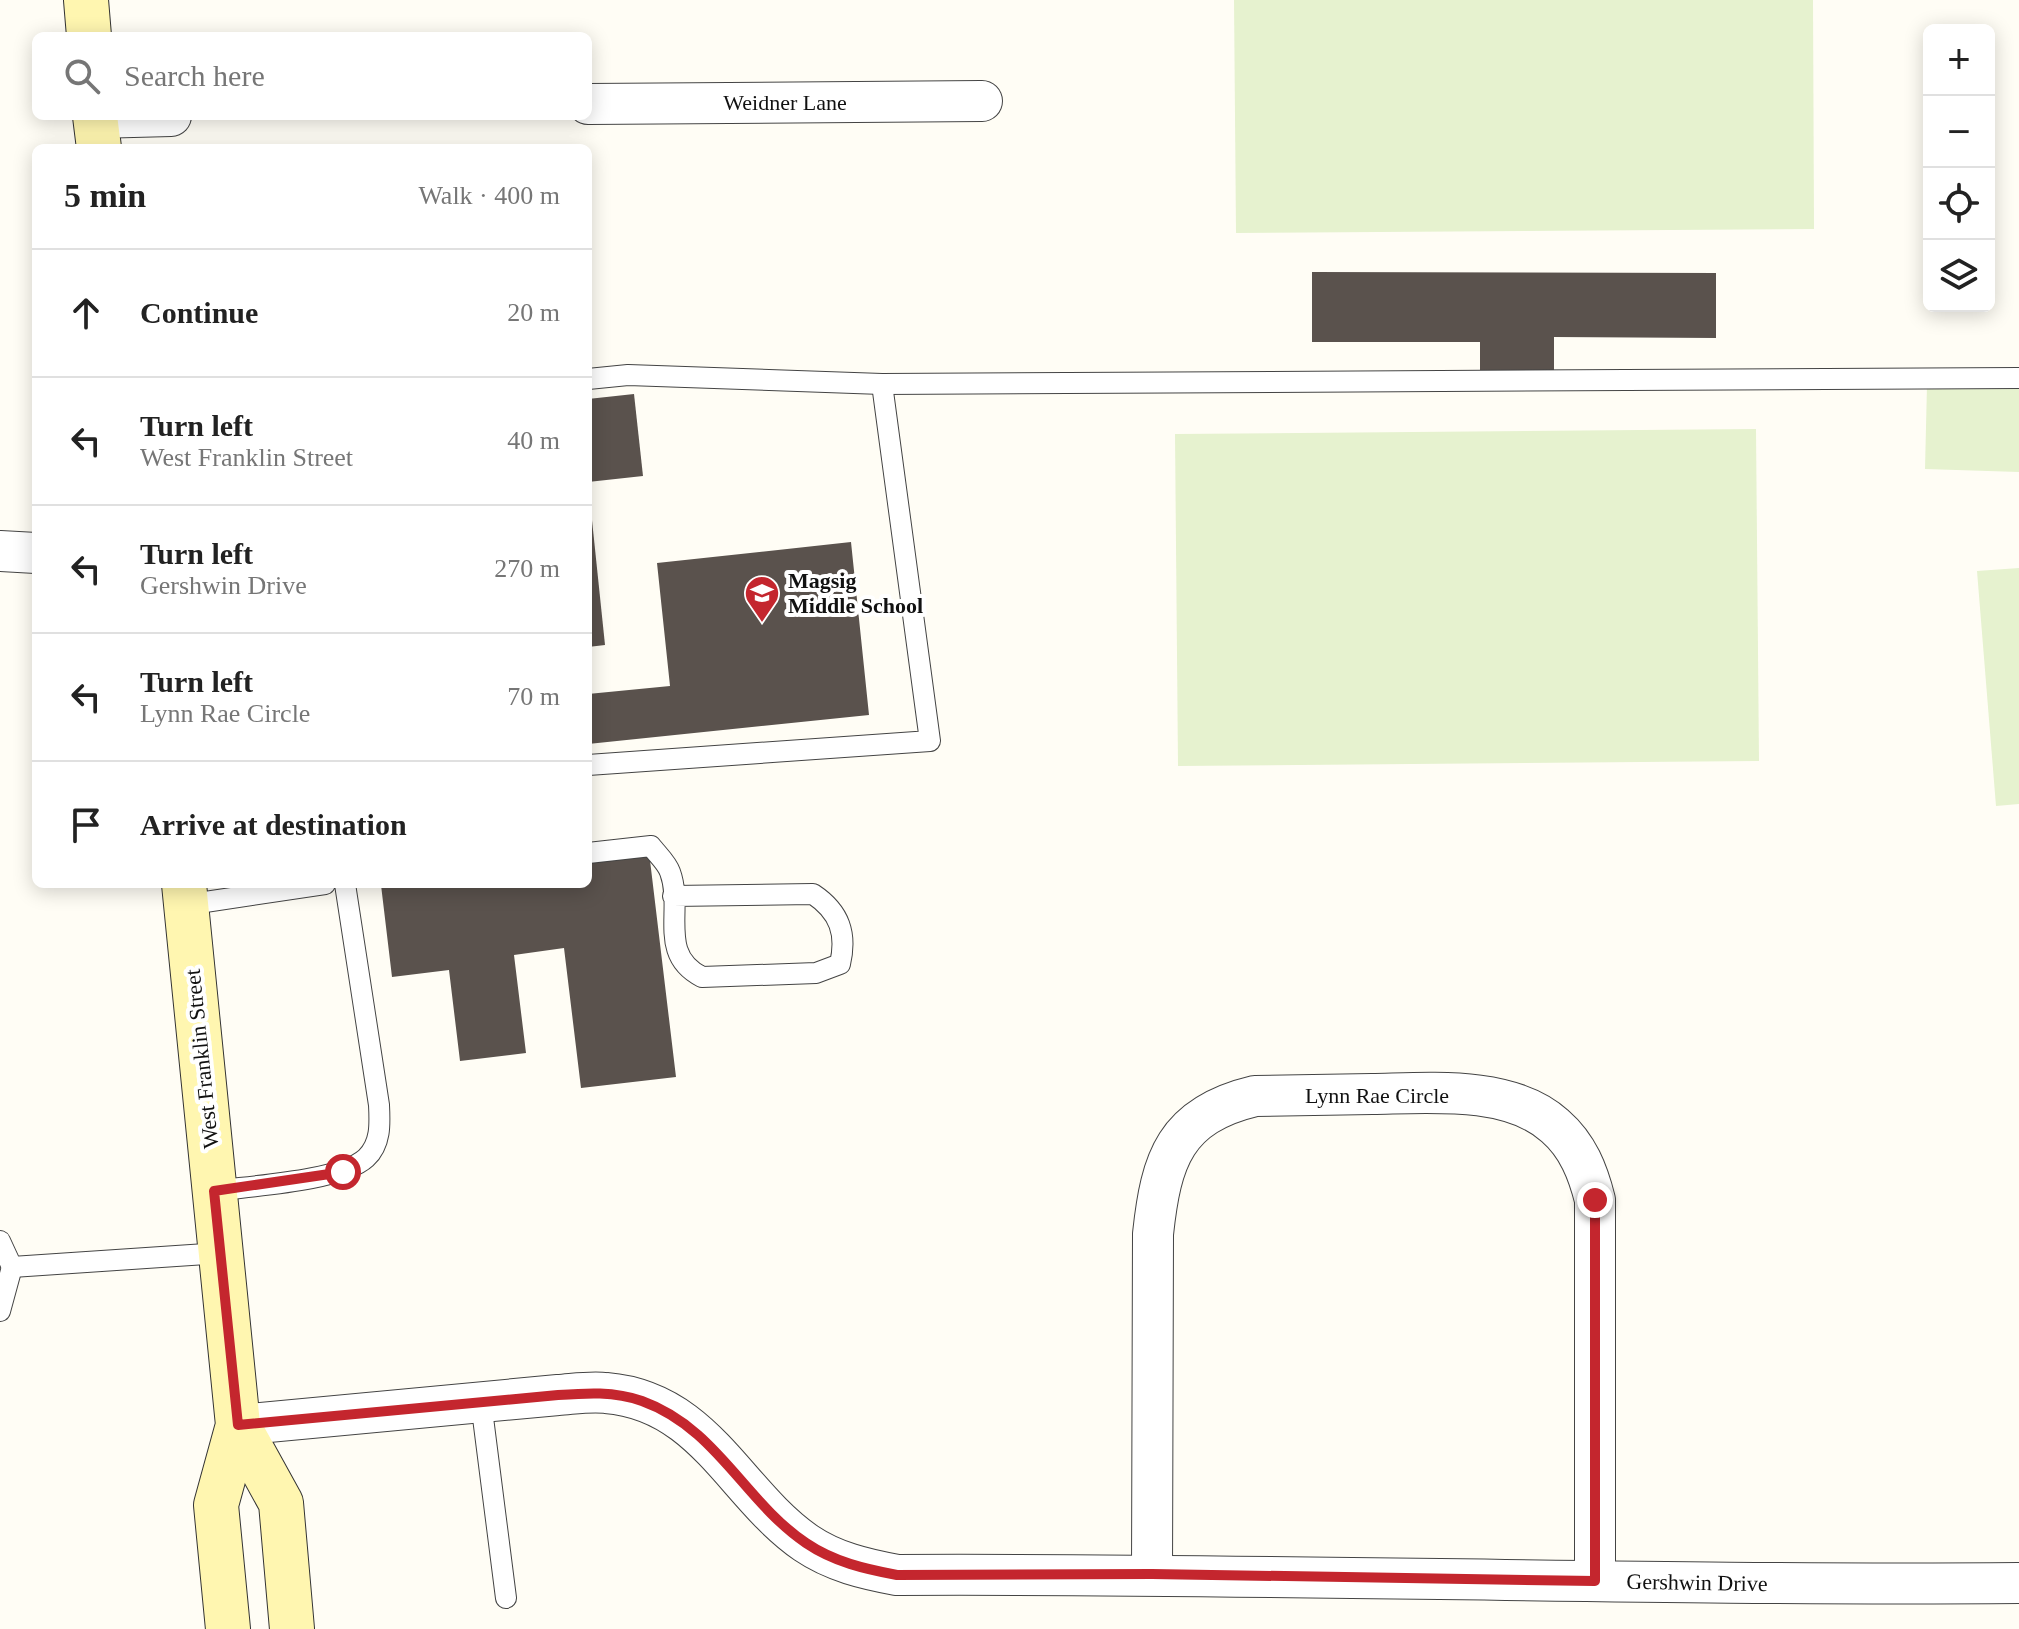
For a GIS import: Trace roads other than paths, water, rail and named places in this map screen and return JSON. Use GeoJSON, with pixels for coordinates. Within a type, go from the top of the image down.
{"type":"FeatureCollection","features":[{"type":"Feature","properties":{"kind":"main road"},"geometry":{"type":"LineString","coordinates":[[86,0],[89,32]]}},
{"type":"Feature","properties":{"kind":"main road","name":"West Franklin Street"},"geometry":{"type":"LineString","coordinates":[[184,894],[238,1425],[216,1505],[228,1629]]}},
{"type":"Feature","properties":{"kind":"main road","name":"West Franklin Street"},"geometry":{"type":"LineString","coordinates":[[238,1425],[281,1503],[292,1629]]}},
{"type":"Feature","properties":{"kind":"street","name":"Weidner Lane"},"geometry":{"type":"LineString","coordinates":[[592,104],[982,101]]}},
{"type":"Feature","properties":{"kind":"street"},"geometry":{"type":"LineString","coordinates":[[96,127],[144,120]]}},
{"type":"Feature","properties":{"kind":"street"},"geometry":{"type":"LineString","coordinates":[[0,551],[32,553]]}},
{"type":"Feature","properties":{"kind":"street","name":"Lynn Rae Circle"},"geometry":{"type":"LineString","coordinates":[[1152,1574],[1153,1234],[1158,1188],[1169,1156],[1185,1132],[1205,1115],[1229,1102],[1255,1096],[1452,1093],[1530,1109],[1554,1125],[1573,1145],[1588,1172],[1595,1200],[1595,1581]]}},
{"type":"Feature","properties":{"kind":"street","name":"Gershwin Drive"},"geometry":{"type":"LineString","coordinates":[[238,1425],[606,1393],[640,1400],[672,1414],[700,1434],[770,1511],[804,1541],[860,1568],[897,1575],[1152,1574],[1595,1581],[2019,1583]]}},
{"type":"Feature","properties":{"kind":"lane"},"geometry":{"type":"LineString","coordinates":[[592,379],[628,375],[882,384],[2019,378]]}},
{"type":"Feature","properties":{"kind":"lane"},"geometry":{"type":"LineString","coordinates":[[592,765],[930,741],[882,384]]}},
{"type":"Feature","properties":{"kind":"lane"},"geometry":{"type":"LineString","coordinates":[[592,853],[651,846],[670,871],[675,942],[680,960],[702,977],[816,973],[840,964],[844,946],[841,924],[828,904],[813,894],[673,896]]}},
{"type":"Feature","properties":{"kind":"lane"},"geometry":{"type":"LineString","coordinates":[[184,894],[269,888]]}},
{"type":"Feature","properties":{"kind":"lane"},"geometry":{"type":"LineString","coordinates":[[214,1191],[343,1172],[367,1157],[380,1133],[379,1105],[346,888]]}},
{"type":"Feature","properties":{"kind":"lane"},"geometry":{"type":"LineString","coordinates":[[0,1241],[12,1267],[0,1311]]}},
{"type":"Feature","properties":{"kind":"lane"},"geometry":{"type":"LineString","coordinates":[[12,1267],[221,1253]]}},
{"type":"Feature","properties":{"kind":"lane"},"geometry":{"type":"LineString","coordinates":[[481,1402],[506,1598]]}},
{"type":"Feature","properties":{"kind":"place","name":"Magsig Middle School"},"geometry":{"type":"Point","coordinates":[762,624]}}]}
